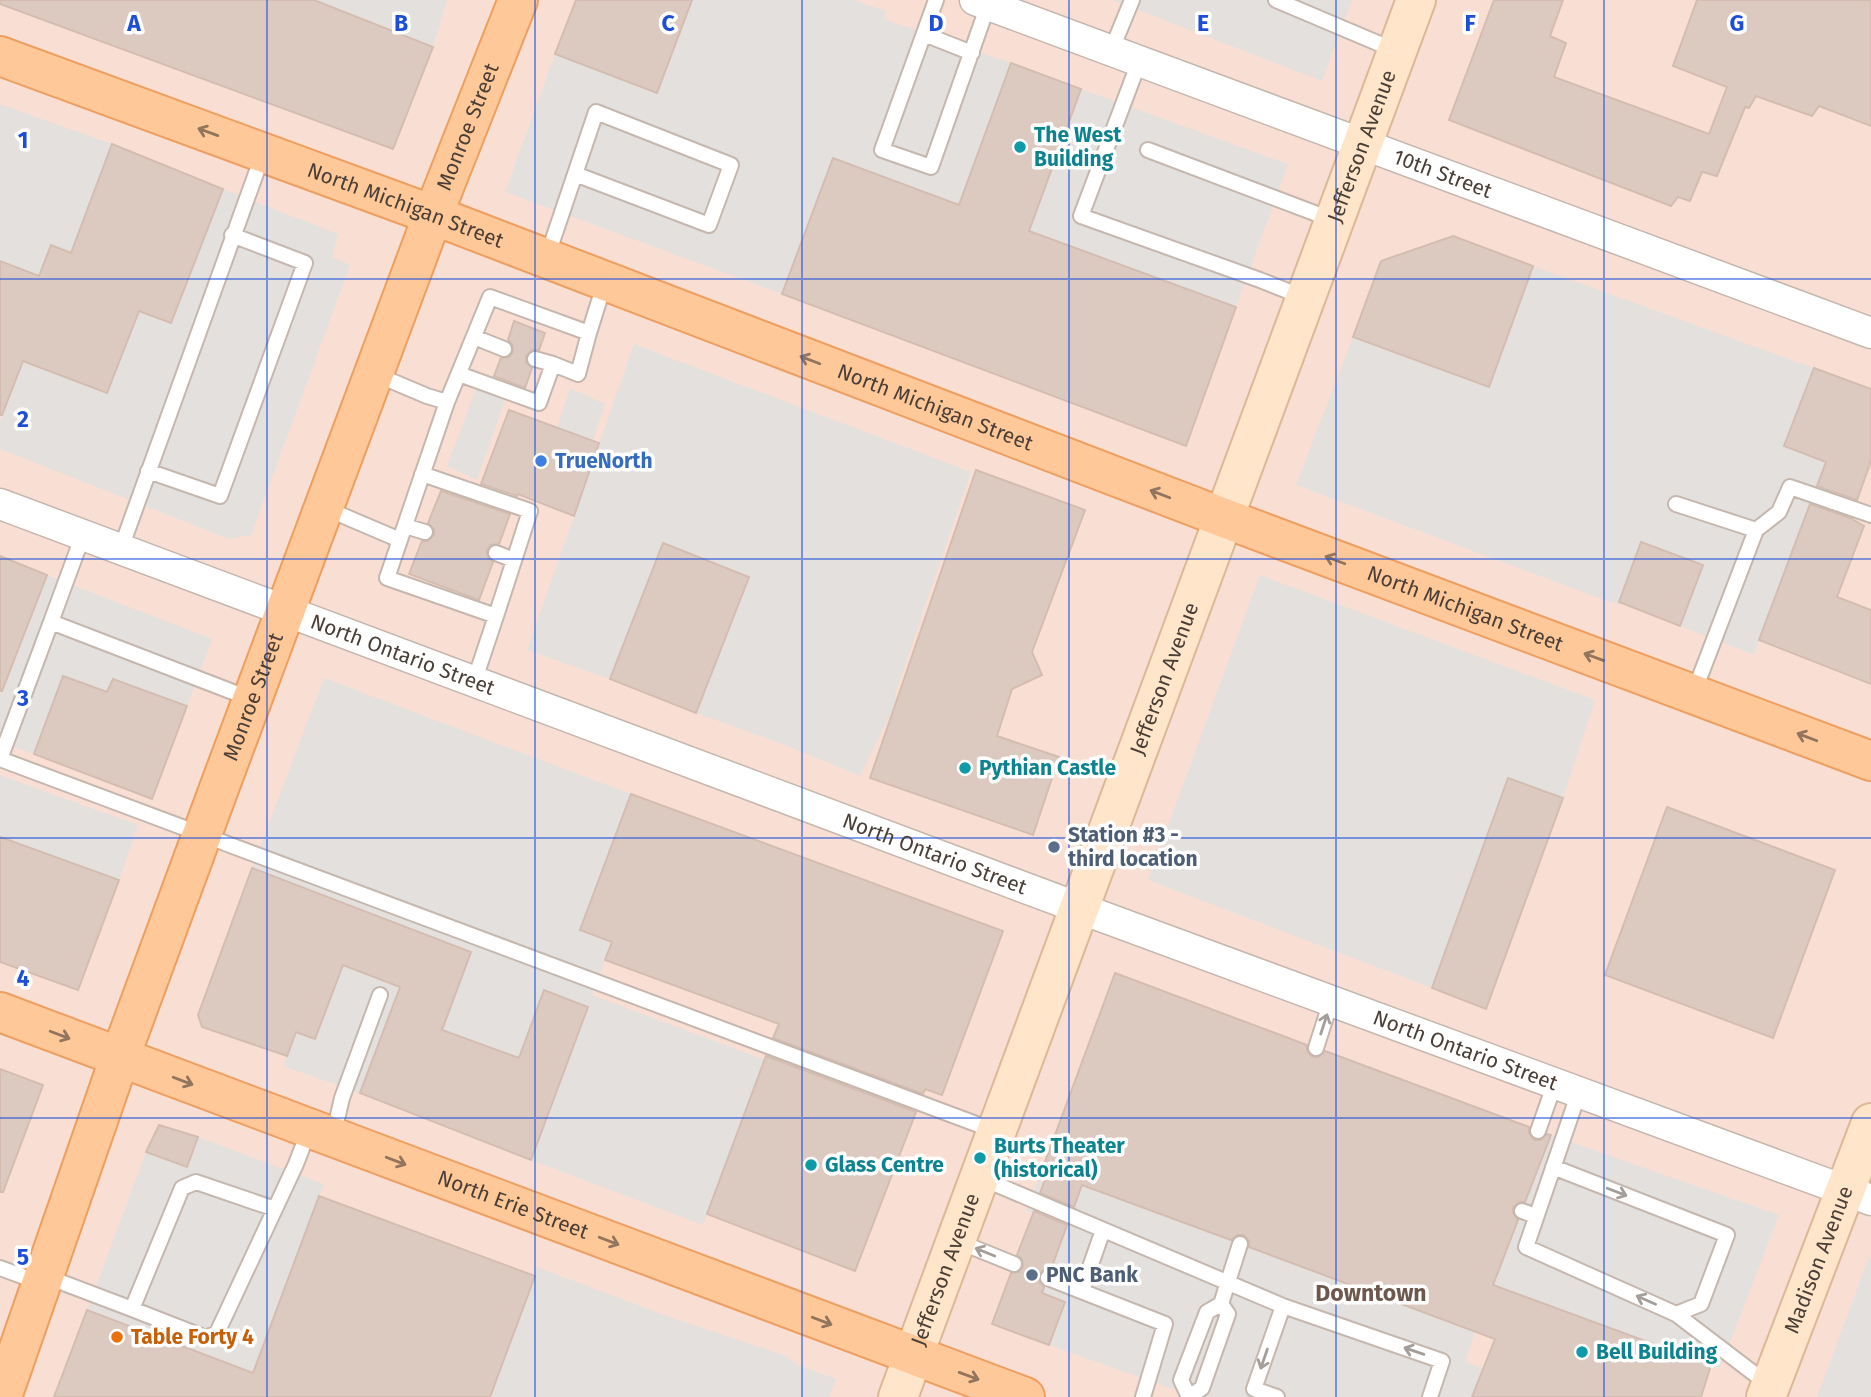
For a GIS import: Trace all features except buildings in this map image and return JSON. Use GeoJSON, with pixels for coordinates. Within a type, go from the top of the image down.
{"type":"FeatureCollection","features":[{"type":"Feature","properties":{"kind":"main road","name":"Monroe Street"},"geometry":{"type":"LineString","coordinates":[[2,1397],[120,1057],[202,834],[433,215],[518,0]]}},
{"type":"Feature","properties":{"kind":"main road","name":"North Michigan Street"},"geometry":{"type":"LineString","coordinates":[[0,56],[433,215],[1224,518],[1871,761]]}},
{"type":"Feature","properties":{"kind":"main road","name":"North Erie Street"},"geometry":{"type":"LineString","coordinates":[[0,1012],[1026,1397]]}},
{"type":"Feature","properties":{"kind":"street","name":"Jefferson Avenue"},"geometry":{"type":"LineString","coordinates":[[898,1397],[1416,0]]}},
{"type":"Feature","properties":{"kind":"street","name":"10th Street"},"geometry":{"type":"LineString","coordinates":[[982,3],[1871,333]]}},
{"type":"Feature","properties":{"kind":"street","name":"North Ontario Street"},"geometry":{"type":"LineString","coordinates":[[0,504],[1079,908],[1858,1195]]}},
{"type":"Feature","properties":{"kind":"street","name":"Madison Avenue"},"geometry":{"type":"LineString","coordinates":[[1768,1392],[1858,1195],[1871,1123]]}},
{"type":"Feature","properties":{"kind":"lane"},"geometry":{"type":"LineString","coordinates":[[936,0],[882,150],[931,167],[972,53],[982,3]]}},
{"type":"Feature","properties":{"kind":"lane"},"geometry":{"type":"LineString","coordinates":[[1111,51],[1132,0]]}},
{"type":"Feature","properties":{"kind":"lane"},"geometry":{"type":"LineString","coordinates":[[1276,0],[1397,51]]}},
{"type":"Feature","properties":{"kind":"lane"},"geometry":{"type":"LineString","coordinates":[[924,34],[972,53]]}},
{"type":"Feature","properties":{"kind":"lane"},"geometry":{"type":"LineString","coordinates":[[1139,62],[1081,216],[1305,298]]}},
{"type":"Feature","properties":{"kind":"lane"},"geometry":{"type":"LineString","coordinates":[[547,258],[575,174],[596,112],[731,165],[709,225],[575,174]]}},
{"type":"Feature","properties":{"kind":"lane"},"geometry":{"type":"LineString","coordinates":[[1148,150],[1334,221]]}},
{"type":"Feature","properties":{"kind":"lane"},"geometry":{"type":"LineString","coordinates":[[120,551],[263,153]]}},
{"type":"Feature","properties":{"kind":"lane"},"geometry":{"type":"LineString","coordinates":[[148,471],[220,496],[305,264],[232,235]]}},
{"type":"Feature","properties":{"kind":"lane"},"geometry":{"type":"LineString","coordinates":[[536,359],[578,374],[605,281]]}},
{"type":"Feature","properties":{"kind":"lane"},"geometry":{"type":"LineString","coordinates":[[496,617],[387,578],[447,402],[490,297],[589,333]]}},
{"type":"Feature","properties":{"kind":"lane"},"geometry":{"type":"LineString","coordinates":[[474,337],[504,349]]}},
{"type":"Feature","properties":{"kind":"lane"},"geometry":{"type":"LineString","coordinates":[[458,373],[539,403],[553,364]]}},
{"type":"Feature","properties":{"kind":"lane"},"geometry":{"type":"LineString","coordinates":[[374,373],[447,402]]}},
{"type":"Feature","properties":{"kind":"lane"},"geometry":{"type":"LineString","coordinates":[[422,474],[530,511],[474,682]]}},
{"type":"Feature","properties":{"kind":"lane"},"geometry":{"type":"LineString","coordinates":[[1694,694],[1756,530],[1779,512],[1790,487],[1871,515]]}},
{"type":"Feature","properties":{"kind":"lane"},"geometry":{"type":"LineString","coordinates":[[1676,504],[1756,530]]}},
{"type":"Feature","properties":{"kind":"lane"},"geometry":{"type":"LineString","coordinates":[[324,507],[400,540]]}},
{"type":"Feature","properties":{"kind":"lane"},"geometry":{"type":"LineString","coordinates":[[405,526],[425,531]]}},
{"type":"Feature","properties":{"kind":"lane"},"geometry":{"type":"LineString","coordinates":[[83,535],[0,759],[996,1132]]}},
{"type":"Feature","properties":{"kind":"lane"},"geometry":{"type":"LineString","coordinates":[[496,553],[514,561]]}},
{"type":"Feature","properties":{"kind":"lane"},"geometry":{"type":"LineString","coordinates":[[51,622],[252,700]]}},
{"type":"Feature","properties":{"kind":"lane"},"geometry":{"type":"LineString","coordinates":[[0,1268],[132,1309],[206,1338],[217,1333],[296,1164],[321,1133],[342,1098],[380,995]]}},
{"type":"Feature","properties":{"kind":"lane"},"geometry":{"type":"LineString","coordinates":[[1316,1048],[1331,1001]]}},
{"type":"Feature","properties":{"kind":"lane"},"geometry":{"type":"LineString","coordinates":[[1538,1130],[1567,1088]]}},
{"type":"Feature","properties":{"kind":"lane"},"geometry":{"type":"LineString","coordinates":[[1567,1088],[1553,1167],[1526,1247],[1676,1314],[1768,1392]]}},
{"type":"Feature","properties":{"kind":"lane"},"geometry":{"type":"LineString","coordinates":[[1553,1167],[1727,1235],[1700,1304],[1676,1314]]}},
{"type":"Feature","properties":{"kind":"lane"},"geometry":{"type":"LineString","coordinates":[[980,1178],[1283,1307],[1442,1361],[1430,1397]]}},
{"type":"Feature","properties":{"kind":"lane"},"geometry":{"type":"LineString","coordinates":[[132,1309],[182,1188],[196,1182],[275,1209]]}},
{"type":"Feature","properties":{"kind":"lane"},"geometry":{"type":"LineString","coordinates":[[1522,1211],[1536,1216]]}},
{"type":"Feature","properties":{"kind":"lane"},"geometry":{"type":"LineString","coordinates":[[1082,1290],[1104,1230]]}},
{"type":"Feature","properties":{"kind":"lane"},"geometry":{"type":"LineString","coordinates":[[956,1241],[1014,1264]]}},
{"type":"Feature","properties":{"kind":"lane"},"geometry":{"type":"LineString","coordinates":[[1221,1304],[1206,1312],[1181,1380],[1189,1397],[1202,1388],[1225,1325],[1228,1314],[1221,1304],[1240,1244]]}},
{"type":"Feature","properties":{"kind":"lane"},"geometry":{"type":"LineString","coordinates":[[1048,1278],[1165,1324],[1143,1397]]}},
{"type":"Feature","properties":{"kind":"lane"},"geometry":{"type":"LineString","coordinates":[[1276,1397],[1254,1389],[1283,1307]]}},
{"type":"Feature","properties":{"kind":"shaded area"},"geometry":{"type":"Polygon","coordinates":[[[0,0],[1871,0],[1871,1397],[0,1397],[0,0]]]}},
{"type":"Feature","properties":{"kind":"shaded area"},"geometry":{"type":"Polygon","coordinates":[[[293,0],[447,0],[433,47],[337,9],[298,113],[256,100],[293,0]]]}},
{"type":"Feature","properties":{"kind":"shaded area"},"geometry":{"type":"Polygon","coordinates":[[[692,0],[854,0],[886,11],[884,19],[1011,63],[959,205],[833,158],[782,294],[505,192],[555,54],[692,0]]]}},
{"type":"Feature","properties":{"kind":"shaded area"},"geometry":{"type":"Polygon","coordinates":[[[1112,0],[1352,0],[1322,81],[1112,0]]]}},
{"type":"Feature","properties":{"kind":"shaded area"},"geometry":{"type":"Polygon","coordinates":[[[1081,89],[1288,164],[1236,307],[1029,231],[1081,89]]]}},
{"type":"Feature","properties":{"kind":"shaded area"},"geometry":{"type":"Polygon","coordinates":[[[0,104],[112,144],[71,253],[51,245],[39,276],[0,261],[0,104]]]}},
{"type":"Feature","properties":{"kind":"shaded area"},"geometry":{"type":"Polygon","coordinates":[[[223,189],[338,234],[332,257],[350,265],[251,535],[229,539],[0,449],[0,421],[23,361],[107,393],[139,311],[172,323],[223,189]]]}},
{"type":"Feature","properties":{"kind":"shaded area"},"geometry":{"type":"Polygon","coordinates":[[[1533,266],[1814,368],[1784,446],[1865,477],[1850,520],[1810,505],[1754,655],[1680,626],[1703,565],[1642,542],[1618,605],[1296,485],[1353,337],[1489,387],[1533,266]]]}},
{"type":"Feature","properties":{"kind":"shaded area"},"geometry":{"type":"Polygon","coordinates":[[[634,344],[971,472],[895,694],[896,702],[860,776],[696,713],[749,577],[663,543],[610,679],[527,650],[634,344]]]}},
{"type":"Feature","properties":{"kind":"shaded area"},"geometry":{"type":"Polygon","coordinates":[[[570,388],[605,404],[593,440],[557,427],[570,388]]]}},
{"type":"Feature","properties":{"kind":"shaded area"},"geometry":{"type":"Polygon","coordinates":[[[476,389],[505,400],[477,480],[447,466],[476,389]]]}},
{"type":"Feature","properties":{"kind":"shaded area"},"geometry":{"type":"Polygon","coordinates":[[[47,575],[212,639],[187,706],[113,679],[107,692],[34,754],[0,742],[0,695],[47,575]]]}},
{"type":"Feature","properties":{"kind":"shaded area"},"geometry":{"type":"Polygon","coordinates":[[[1260,575],[1595,700],[1563,798],[1508,778],[1432,988],[1148,880],[1260,575]]]}},
{"type":"Feature","properties":{"kind":"shaded area"},"geometry":{"type":"Polygon","coordinates":[[[324,678],[631,794],[580,930],[612,942],[592,995],[765,1060],[703,1225],[531,1160],[588,1008],[544,991],[519,1058],[442,1030],[471,952],[252,868],[324,678]]]}},
{"type":"Feature","properties":{"kind":"shaded area"},"geometry":{"type":"Polygon","coordinates":[[[0,775],[138,825],[119,880],[0,837],[0,775]]]}},
{"type":"Feature","properties":{"kind":"shaded area"},"geometry":{"type":"Polygon","coordinates":[[[343,965],[398,986],[391,1012],[360,1093],[283,1066],[296,1032],[315,1039],[343,965]]]}},
{"type":"Feature","properties":{"kind":"shaded area"},"geometry":{"type":"Polygon","coordinates":[[[1551,1135],[1779,1215],[1720,1368],[1475,1332],[1465,1362],[1483,1368],[1472,1397],[1195,1397],[1049,1345],[1065,1302],[1042,1293],[1067,1226],[1026,1211],[1042,1170],[1475,1331],[1551,1135]]]}},
{"type":"Feature","properties":{"kind":"shaded area"},"geometry":{"type":"Polygon","coordinates":[[[198,1137],[324,1184],[244,1397],[227,1363],[87,1310],[146,1152],[187,1167],[198,1137]]]}},
{"type":"Feature","properties":{"kind":"shaded area"},"geometry":{"type":"Polygon","coordinates":[[[1869,1257],[1871,1397],[1817,1397],[1869,1257]]]}},
{"type":"Feature","properties":{"kind":"shaded area"},"geometry":{"type":"Polygon","coordinates":[[[537,1267],[667,1316],[786,1356],[798,1365],[836,1379],[829,1397],[490,1397],[537,1267]]]}},
{"type":"Feature","properties":{"kind":"place","name":"The West Building"},"geometry":{"type":"Point","coordinates":[1020,147]}},
{"type":"Feature","properties":{"kind":"place","name":"TrueNorth"},"geometry":{"type":"Point","coordinates":[541,461]}},
{"type":"Feature","properties":{"kind":"place","name":"Pythian Castle"},"geometry":{"type":"Point","coordinates":[965,768]}},
{"type":"Feature","properties":{"kind":"place","name":"Station #3 - third location"},"geometry":{"type":"Point","coordinates":[1054,847]}},
{"type":"Feature","properties":{"kind":"place","name":"Burts Theater (historical)"},"geometry":{"type":"Point","coordinates":[980,1158]}},
{"type":"Feature","properties":{"kind":"place","name":"Glass Centre"},"geometry":{"type":"Point","coordinates":[811,1165]}},
{"type":"Feature","properties":{"kind":"place","name":"PNC Bank"},"geometry":{"type":"Point","coordinates":[1032,1275]}},
{"type":"Feature","properties":{"kind":"place","name":"Table Forty 4"},"geometry":{"type":"Point","coordinates":[117,1337]}},
{"type":"Feature","properties":{"kind":"place","name":"Bell Building"},"geometry":{"type":"Point","coordinates":[1582,1352]}},
{"type":"Feature","properties":{"kind":"district","name":"Downtown"},"geometry":{"type":"Point","coordinates":[1371,1293]}}]}
